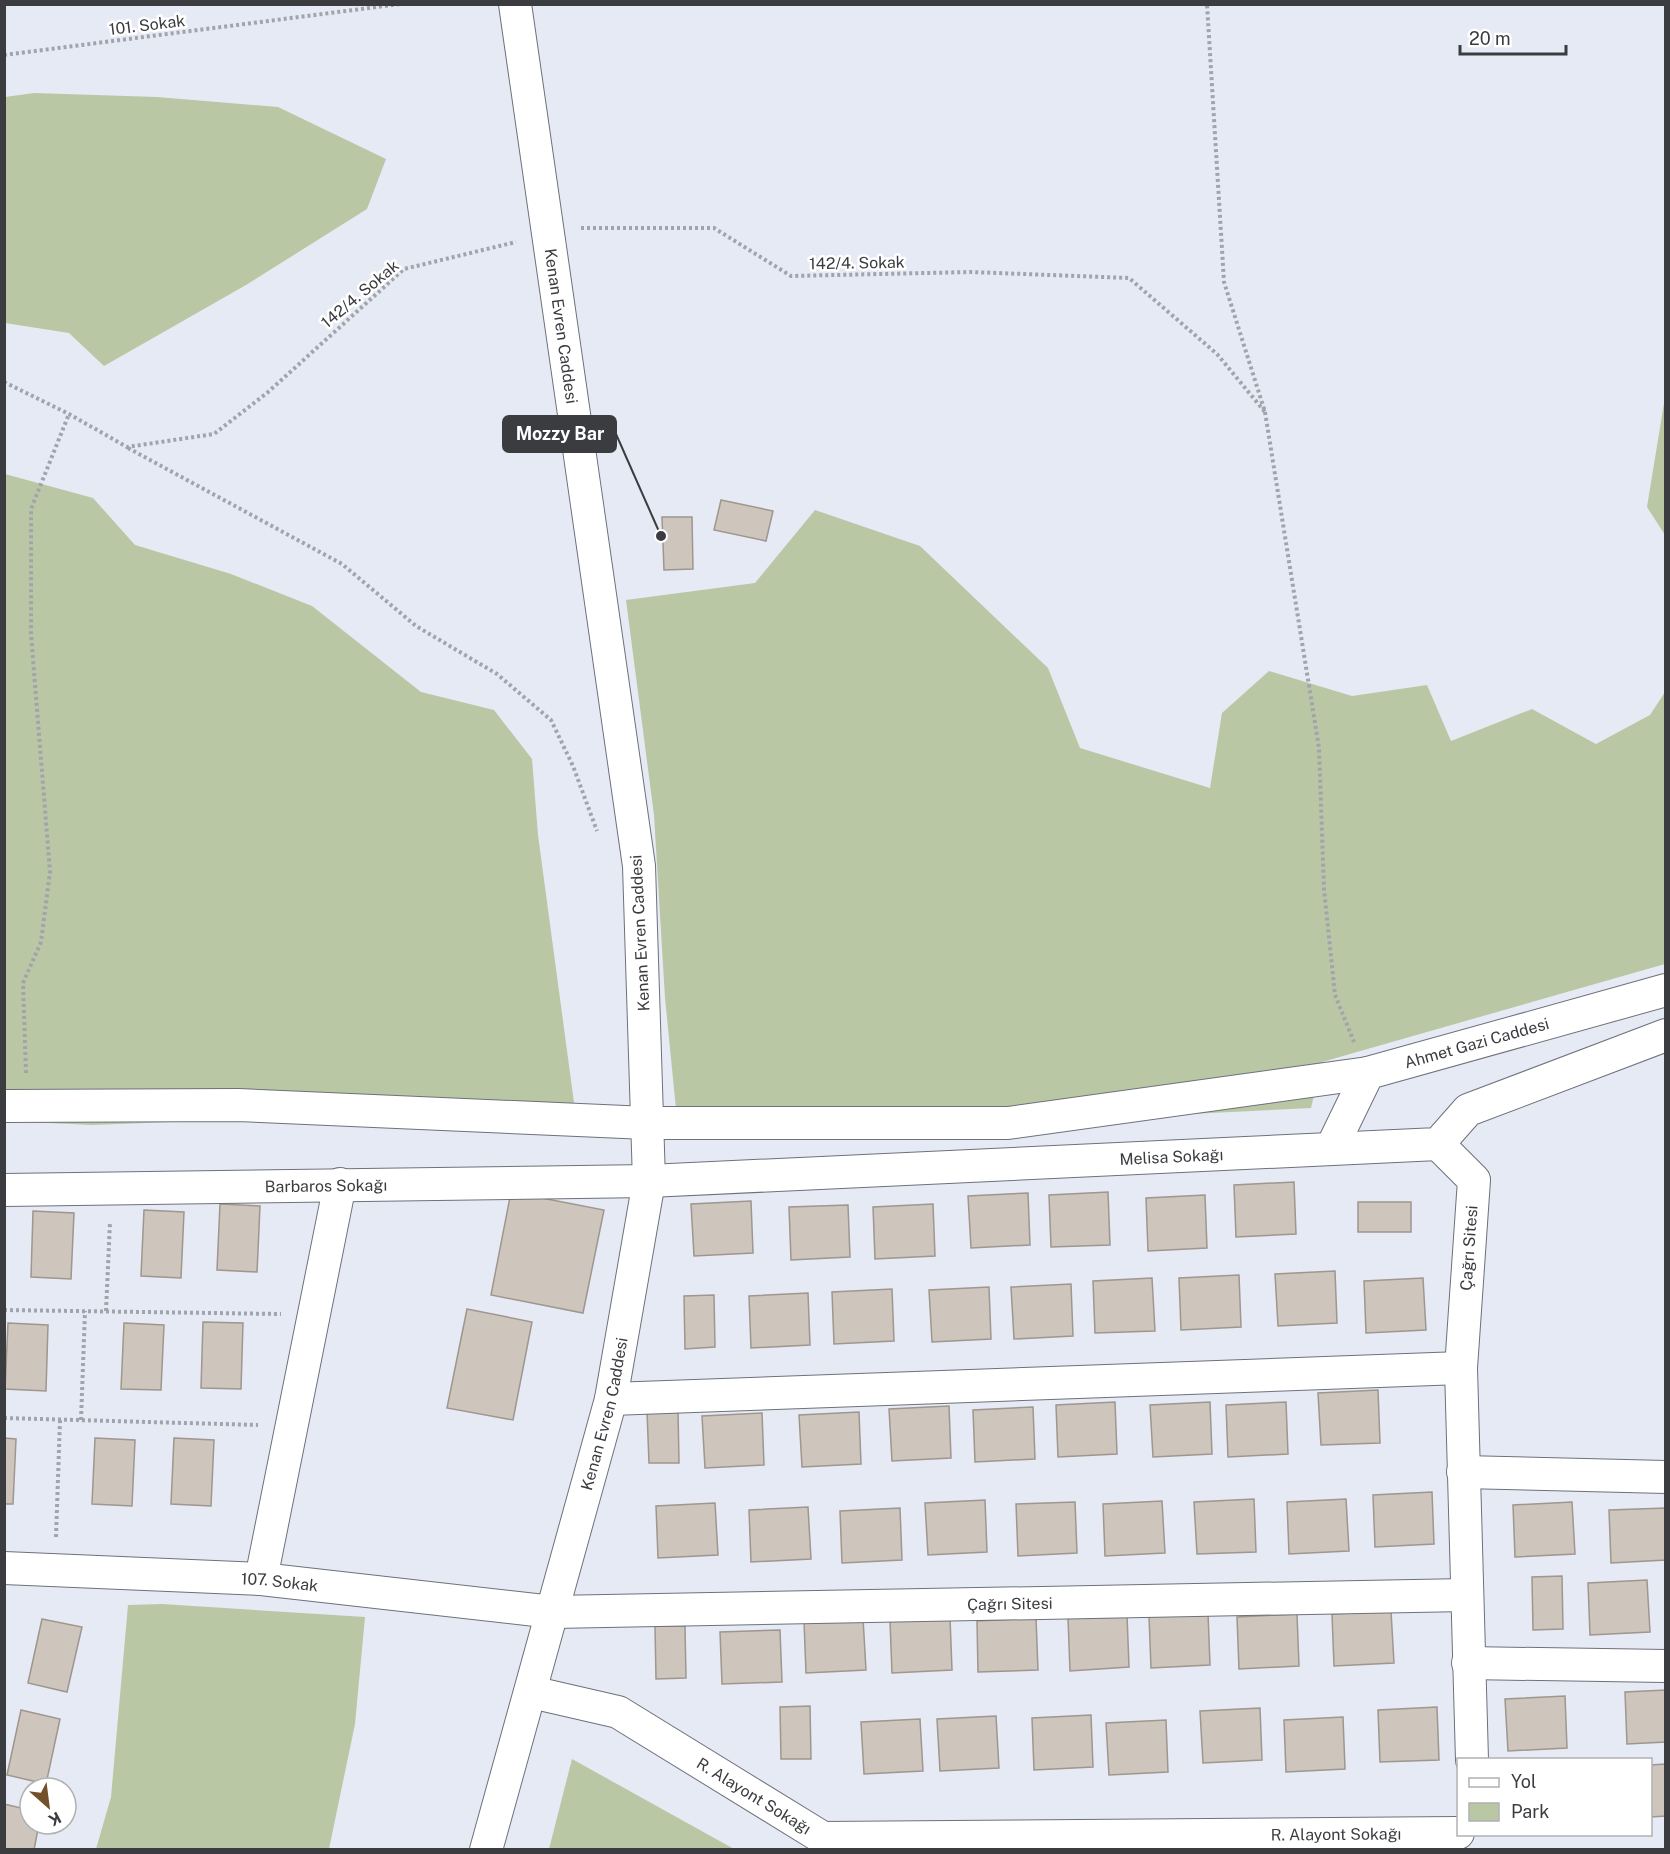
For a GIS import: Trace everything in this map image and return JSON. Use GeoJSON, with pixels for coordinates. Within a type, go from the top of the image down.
{"type":"FeatureCollection","features":[{"type":"Feature","properties":{"kind":"street","name":"Kenan Evren Caddesi"},"geometry":{"type":"LineString","coordinates":[[486,1850],[554,1612],[611,1399],[649,1181],[639,866],[515,4]]}},
{"type":"Feature","properties":{"kind":"street","name":"Ahmet Gazi Caddesi"},"geometry":{"type":"LineString","coordinates":[[16,1106],[238,1105],[647,1123],[1008,1123],[1368,1073],[1665,990]]}},
{"type":"Feature","properties":{"kind":"street"},"geometry":{"type":"LineString","coordinates":[[1438,1144],[1468,1110],[1665,1035]]}},
{"type":"Feature","properties":{"kind":"street"},"geometry":{"type":"LineString","coordinates":[[1332,1148],[1368,1073]]}},
{"type":"Feature","properties":{"kind":"street","name":"Melisa Sokağı"},"geometry":{"type":"LineString","coordinates":[[649,1181],[1438,1144]]}},
{"type":"Feature","properties":{"kind":"street","name":"Çağrı Sitesi"},"geometry":{"type":"LineString","coordinates":[[1438,1144],[1474,1180],[1461,1368],[1472,1758]]}},
{"type":"Feature","properties":{"kind":"street","name":"Barbaros Sokağı"},"geometry":{"type":"LineString","coordinates":[[4,1190],[649,1181]]}},
{"type":"Feature","properties":{"kind":"street"},"geometry":{"type":"LineString","coordinates":[[261,1578],[340,1184]]}},
{"type":"Feature","properties":{"kind":"street"},"geometry":{"type":"LineString","coordinates":[[611,1399],[1461,1368]]}},
{"type":"Feature","properties":{"kind":"street"},"geometry":{"type":"LineString","coordinates":[[1463,1472],[1665,1477]]}},
{"type":"Feature","properties":{"kind":"street","name":"107. Sokak"},"geometry":{"type":"LineString","coordinates":[[4,1568],[261,1578],[554,1612]]}},
{"type":"Feature","properties":{"kind":"street","name":"Çağrı Sitesi"},"geometry":{"type":"LineString","coordinates":[[554,1612],[1466,1595]]}},
{"type":"Feature","properties":{"kind":"street"},"geometry":{"type":"LineString","coordinates":[[1468,1663],[1665,1666]]}},
{"type":"Feature","properties":{"kind":"street","name":"R. Alayont Sokağı"},"geometry":{"type":"LineString","coordinates":[[531,1692],[618,1712],[823,1838],[1457,1833]]}},
{"type":"Feature","properties":{"kind":"path","name":"101. Sokak"},"geometry":{"type":"LineString","coordinates":[[4,55],[400,4]]}},
{"type":"Feature","properties":{"kind":"path"},"geometry":{"type":"LineString","coordinates":[[1208,4],[1224,282],[1265,412],[1319,748],[1324,889],[1335,995],[1368,1073]]}},
{"type":"Feature","properties":{"kind":"path","name":"142/4. Sokak"},"geometry":{"type":"LineString","coordinates":[[127,447],[214,434],[267,393],[404,269],[497,249],[548,231],[609,227],[714,228],[791,276],[971,272],[1130,278],[1217,354],[1265,412]]}},
{"type":"Feature","properties":{"kind":"path"},"geometry":{"type":"LineString","coordinates":[[4,382],[69,414],[342,564],[416,626],[496,674],[551,720],[573,766],[598,832]]}},
{"type":"Feature","properties":{"kind":"path"},"geometry":{"type":"LineString","coordinates":[[16,1106],[23,983],[41,942],[50,872],[32,634],[31,509],[69,414]]}},
{"type":"Feature","properties":{"kind":"path"},"geometry":{"type":"LineString","coordinates":[[106,1311],[111,1190]]}},
{"type":"Feature","properties":{"kind":"path"},"geometry":{"type":"LineString","coordinates":[[4,1310],[314,1314]]}},
{"type":"Feature","properties":{"kind":"path"},"geometry":{"type":"LineString","coordinates":[[81,1420],[85,1311]]}},
{"type":"Feature","properties":{"kind":"path"},"geometry":{"type":"LineString","coordinates":[[4,1419],[292,1425]]}},
{"type":"Feature","properties":{"kind":"path"},"geometry":{"type":"LineString","coordinates":[[54,1571],[60,1420]]}},
{"type":"Feature","properties":{"kind":"green space"},"geometry":{"type":"Polygon","coordinates":[[[34,93],[157,97],[278,107],[386,159],[367,209],[246,285],[104,366],[69,333],[5,323],[5,97],[34,93]]]}},
{"type":"Feature","properties":{"kind":"green space"},"geometry":{"type":"Polygon","coordinates":[[[1665,397],[1665,535],[1647,507],[1665,397]]]}},
{"type":"Feature","properties":{"kind":"green space"},"geometry":{"type":"Polygon","coordinates":[[[5,474],[93,498],[135,545],[231,574],[312,606],[421,692],[494,710],[532,759],[538,835],[577,1125],[358,1115],[92,1125],[5,1121],[5,474]]]}},
{"type":"Feature","properties":{"kind":"green space"},"geometry":{"type":"Polygon","coordinates":[[[815,510],[920,546],[1048,668],[1080,748],[1210,788],[1222,713],[1269,671],[1352,696],[1427,685],[1451,741],[1532,709],[1596,744],[1650,715],[1665,692],[1665,964],[1322,1062],[1311,1108],[679,1139],[665,998],[654,815],[626,600],[755,583],[815,510]]]}},
{"type":"Feature","properties":{"kind":"green space"},"geometry":{"type":"Polygon","coordinates":[[[162,1604],[365,1617],[355,1724],[329,1849],[96,1849],[111,1797],[128,1605],[162,1604]]]}},
{"type":"Feature","properties":{"kind":"green space"},"geometry":{"type":"Polygon","coordinates":[[[572,1759],[734,1849],[549,1849],[572,1759]]]}},
{"type":"Feature","properties":{"kind":"building"},"geometry":{"type":"Polygon","coordinates":[[[721,500],[773,511],[766,541],[714,530],[721,500]]]}},
{"type":"Feature","properties":{"kind":"building"},"geometry":{"type":"Polygon","coordinates":[[[662,517],[692,517],[693,569],[664,570],[662,517]]]}},
{"type":"Feature","properties":{"kind":"building"},"geometry":{"type":"Polygon","coordinates":[[[1294,1182],[1296,1234],[1236,1237],[1234,1185],[1294,1182]]]}},
{"type":"Feature","properties":{"kind":"building"},"geometry":{"type":"Polygon","coordinates":[[[511,1192],[604,1210],[583,1313],[491,1295],[511,1192]]]}},
{"type":"Feature","properties":{"kind":"building"},"geometry":{"type":"Polygon","coordinates":[[[1108,1192],[1110,1245],[1051,1247],[1049,1195],[1108,1192]]]}},
{"type":"Feature","properties":{"kind":"building"},"geometry":{"type":"Polygon","coordinates":[[[1028,1193],[1030,1245],[971,1248],[968,1196],[1028,1193]]]}},
{"type":"Feature","properties":{"kind":"building"},"geometry":{"type":"Polygon","coordinates":[[[1205,1195],[1207,1248],[1148,1251],[1146,1198],[1205,1195]]]}},
{"type":"Feature","properties":{"kind":"building"},"geometry":{"type":"Polygon","coordinates":[[[751,1201],[753,1253],[694,1256],[691,1204],[751,1201]]]}},
{"type":"Feature","properties":{"kind":"building"},"geometry":{"type":"Polygon","coordinates":[[[1358,1202],[1411,1202],[1411,1232],[1358,1232],[1358,1202]]]}},
{"type":"Feature","properties":{"kind":"building"},"geometry":{"type":"Polygon","coordinates":[[[220,1204],[260,1206],[257,1272],[217,1270],[220,1204]]]}},
{"type":"Feature","properties":{"kind":"building"},"geometry":{"type":"Polygon","coordinates":[[[933,1204],[935,1256],[875,1259],[873,1207],[933,1204]]]}},
{"type":"Feature","properties":{"kind":"building"},"geometry":{"type":"Polygon","coordinates":[[[848,1205],[850,1257],[791,1260],[789,1207],[848,1205]]]}},
{"type":"Feature","properties":{"kind":"building"},"geometry":{"type":"Polygon","coordinates":[[[144,1210],[184,1212],[181,1278],[141,1276],[144,1210]]]}},
{"type":"Feature","properties":{"kind":"building"},"geometry":{"type":"Polygon","coordinates":[[[33,1211],[74,1213],[71,1279],[31,1277],[33,1211]]]}},
{"type":"Feature","properties":{"kind":"building"},"geometry":{"type":"Polygon","coordinates":[[[1335,1271],[1337,1323],[1278,1326],[1275,1274],[1335,1271]]]}},
{"type":"Feature","properties":{"kind":"building"},"geometry":{"type":"Polygon","coordinates":[[[1239,1275],[1241,1327],[1181,1330],[1179,1278],[1239,1275]]]}},
{"type":"Feature","properties":{"kind":"building"},"geometry":{"type":"Polygon","coordinates":[[[1152,1278],[1155,1331],[1095,1333],[1093,1281],[1152,1278]]]}},
{"type":"Feature","properties":{"kind":"building"},"geometry":{"type":"Polygon","coordinates":[[[1423,1278],[1426,1330],[1366,1333],[1364,1281],[1423,1278]]]}},
{"type":"Feature","properties":{"kind":"building"},"geometry":{"type":"Polygon","coordinates":[[[1071,1284],[1073,1336],[1014,1339],[1011,1287],[1071,1284]]]}},
{"type":"Feature","properties":{"kind":"building"},"geometry":{"type":"Polygon","coordinates":[[[989,1287],[991,1339],[932,1342],[929,1290],[989,1287]]]}},
{"type":"Feature","properties":{"kind":"building"},"geometry":{"type":"Polygon","coordinates":[[[892,1289],[894,1341],[834,1344],[832,1292],[892,1289]]]}},
{"type":"Feature","properties":{"kind":"building"},"geometry":{"type":"Polygon","coordinates":[[[808,1293],[810,1345],[751,1348],[749,1296],[808,1293]]]}},
{"type":"Feature","properties":{"kind":"building"},"geometry":{"type":"Polygon","coordinates":[[[714,1295],[715,1347],[685,1349],[684,1296],[714,1295]]]}},
{"type":"Feature","properties":{"kind":"building"},"geometry":{"type":"Polygon","coordinates":[[[467,1309],[532,1322],[513,1420],[447,1408],[467,1309]]]}},
{"type":"Feature","properties":{"kind":"building"},"geometry":{"type":"Polygon","coordinates":[[[203,1322],[243,1323],[241,1389],[201,1388],[203,1322]]]}},
{"type":"Feature","properties":{"kind":"building"},"geometry":{"type":"Polygon","coordinates":[[[8,1323],[48,1325],[46,1391],[5,1389],[8,1323]]]}},
{"type":"Feature","properties":{"kind":"building"},"geometry":{"type":"Polygon","coordinates":[[[124,1323],[164,1325],[161,1390],[121,1389],[124,1323]]]}},
{"type":"Feature","properties":{"kind":"building"},"geometry":{"type":"Polygon","coordinates":[[[1378,1390],[1380,1443],[1321,1445],[1318,1393],[1378,1390]]]}},
{"type":"Feature","properties":{"kind":"building"},"geometry":{"type":"Polygon","coordinates":[[[1115,1402],[1117,1454],[1058,1457],[1056,1405],[1115,1402]]]}},
{"type":"Feature","properties":{"kind":"building"},"geometry":{"type":"Polygon","coordinates":[[[1210,1402],[1212,1454],[1153,1457],[1150,1405],[1210,1402]]]}},
{"type":"Feature","properties":{"kind":"building"},"geometry":{"type":"Polygon","coordinates":[[[1286,1402],[1288,1454],[1228,1457],[1226,1405],[1286,1402]]]}},
{"type":"Feature","properties":{"kind":"building"},"geometry":{"type":"Polygon","coordinates":[[[949,1406],[951,1458],[892,1461],[889,1409],[949,1406]]]}},
{"type":"Feature","properties":{"kind":"building"},"geometry":{"type":"Polygon","coordinates":[[[1033,1407],[1035,1459],[975,1462],[973,1410],[1033,1407]]]}},
{"type":"Feature","properties":{"kind":"building"},"geometry":{"type":"Polygon","coordinates":[[[678,1410],[679,1463],[649,1463],[647,1411],[678,1410]]]}},
{"type":"Feature","properties":{"kind":"building"},"geometry":{"type":"Polygon","coordinates":[[[859,1412],[861,1464],[802,1467],[799,1415],[859,1412]]]}},
{"type":"Feature","properties":{"kind":"building"},"geometry":{"type":"Polygon","coordinates":[[[762,1413],[764,1465],[705,1468],[702,1416],[762,1413]]]}},
{"type":"Feature","properties":{"kind":"building"},"geometry":{"type":"Polygon","coordinates":[[[4,1438],[16,1439],[13,1504],[4,1504],[4,1438]]]}},
{"type":"Feature","properties":{"kind":"building"},"geometry":{"type":"Polygon","coordinates":[[[95,1438],[135,1440],[132,1506],[92,1504],[95,1438]]]}},
{"type":"Feature","properties":{"kind":"building"},"geometry":{"type":"Polygon","coordinates":[[[174,1438],[214,1440],[211,1506],[171,1504],[174,1438]]]}},
{"type":"Feature","properties":{"kind":"building"},"geometry":{"type":"Polygon","coordinates":[[[1432,1492],[1434,1544],[1375,1547],[1373,1495],[1432,1492]]]}},
{"type":"Feature","properties":{"kind":"building"},"geometry":{"type":"Polygon","coordinates":[[[1254,1499],[1256,1552],[1197,1554],[1194,1502],[1254,1499]]]}},
{"type":"Feature","properties":{"kind":"building"},"geometry":{"type":"Polygon","coordinates":[[[1346,1499],[1349,1551],[1289,1554],[1287,1502],[1346,1499]]]}},
{"type":"Feature","properties":{"kind":"building"},"geometry":{"type":"Polygon","coordinates":[[[985,1500],[987,1552],[928,1555],[925,1503],[985,1500]]]}},
{"type":"Feature","properties":{"kind":"building"},"geometry":{"type":"Polygon","coordinates":[[[1162,1501],[1165,1553],[1105,1556],[1103,1504],[1162,1501]]]}},
{"type":"Feature","properties":{"kind":"building"},"geometry":{"type":"Polygon","coordinates":[[[1075,1502],[1077,1553],[1018,1556],[1016,1504],[1075,1502]]]}},
{"type":"Feature","properties":{"kind":"building"},"geometry":{"type":"Polygon","coordinates":[[[1572,1502],[1575,1554],[1515,1557],[1513,1505],[1572,1502]]]}},
{"type":"Feature","properties":{"kind":"building"},"geometry":{"type":"Polygon","coordinates":[[[715,1503],[718,1555],[658,1558],[656,1506],[715,1503]]]}},
{"type":"Feature","properties":{"kind":"building"},"geometry":{"type":"Polygon","coordinates":[[[808,1507],[811,1559],[751,1562],[749,1510],[808,1507]]]}},
{"type":"Feature","properties":{"kind":"building"},"geometry":{"type":"Polygon","coordinates":[[[900,1508],[902,1560],[842,1563],[840,1511],[900,1508]]]}},
{"type":"Feature","properties":{"kind":"building"},"geometry":{"type":"Polygon","coordinates":[[[1666,1508],[1666,1560],[1611,1563],[1609,1510],[1666,1508]]]}},
{"type":"Feature","properties":{"kind":"building"},"geometry":{"type":"Polygon","coordinates":[[[1562,1576],[1563,1629],[1533,1630],[1532,1577],[1562,1576]]]}},
{"type":"Feature","properties":{"kind":"building"},"geometry":{"type":"Polygon","coordinates":[[[1647,1580],[1650,1632],[1590,1635],[1588,1583],[1647,1580]]]}},
{"type":"Feature","properties":{"kind":"building"},"geometry":{"type":"Polygon","coordinates":[[[1391,1611],[1394,1663],[1334,1666],[1332,1614],[1391,1611]]]}},
{"type":"Feature","properties":{"kind":"building"},"geometry":{"type":"Polygon","coordinates":[[[1208,1613],[1210,1665],[1151,1668],[1149,1616],[1208,1613]]]}},
{"type":"Feature","properties":{"kind":"building"},"geometry":{"type":"Polygon","coordinates":[[[1297,1614],[1299,1666],[1239,1669],[1237,1617],[1297,1614]]]}},
{"type":"Feature","properties":{"kind":"building"},"geometry":{"type":"Polygon","coordinates":[[[1127,1615],[1129,1667],[1070,1671],[1068,1618],[1127,1615]]]}},
{"type":"Feature","properties":{"kind":"building"},"geometry":{"type":"Polygon","coordinates":[[[863,1618],[866,1670],[806,1673],[804,1621],[863,1618]]]}},
{"type":"Feature","properties":{"kind":"building"},"geometry":{"type":"Polygon","coordinates":[[[950,1618],[952,1670],[892,1673],[890,1621],[950,1618]]]}},
{"type":"Feature","properties":{"kind":"building"},"geometry":{"type":"Polygon","coordinates":[[[1036,1618],[1038,1670],[978,1672],[977,1621],[1036,1618]]]}},
{"type":"Feature","properties":{"kind":"building"},"geometry":{"type":"Polygon","coordinates":[[[42,1619],[82,1627],[67,1692],[28,1683],[42,1619]]]}},
{"type":"Feature","properties":{"kind":"building"},"geometry":{"type":"Polygon","coordinates":[[[655,1626],[685,1626],[686,1678],[656,1679],[655,1626]]]}},
{"type":"Feature","properties":{"kind":"building"},"geometry":{"type":"Polygon","coordinates":[[[780,1630],[782,1682],[722,1684],[720,1632],[780,1630]]]}},
{"type":"Feature","properties":{"kind":"building"},"geometry":{"type":"Polygon","coordinates":[[[1666,1690],[1666,1742],[1627,1744],[1625,1692],[1666,1690]]]}},
{"type":"Feature","properties":{"kind":"building"},"geometry":{"type":"Polygon","coordinates":[[[1565,1696],[1567,1748],[1508,1751],[1505,1699],[1565,1696]]]}},
{"type":"Feature","properties":{"kind":"building"},"geometry":{"type":"Polygon","coordinates":[[[810,1706],[811,1759],[781,1759],[780,1707],[810,1706]]]}},
{"type":"Feature","properties":{"kind":"building"},"geometry":{"type":"Polygon","coordinates":[[[1437,1707],[1439,1760],[1380,1762],[1378,1710],[1437,1707]]]}},
{"type":"Feature","properties":{"kind":"building"},"geometry":{"type":"Polygon","coordinates":[[[1260,1708],[1262,1760],[1203,1763],[1200,1711],[1260,1708]]]}},
{"type":"Feature","properties":{"kind":"building"},"geometry":{"type":"Polygon","coordinates":[[[21,1710],[60,1719],[48,1776],[18,1778],[7,1775],[21,1710]]]}},
{"type":"Feature","properties":{"kind":"building"},"geometry":{"type":"Polygon","coordinates":[[[1091,1715],[1093,1767],[1034,1770],[1032,1718],[1091,1715]]]}},
{"type":"Feature","properties":{"kind":"building"},"geometry":{"type":"Polygon","coordinates":[[[996,1716],[999,1768],[940,1771],[937,1719],[996,1716]]]}},
{"type":"Feature","properties":{"kind":"building"},"geometry":{"type":"Polygon","coordinates":[[[1343,1717],[1345,1769],[1286,1772],[1284,1720],[1343,1717]]]}},
{"type":"Feature","properties":{"kind":"building"},"geometry":{"type":"Polygon","coordinates":[[[920,1719],[923,1771],[864,1774],[861,1722],[920,1719]]]}},
{"type":"Feature","properties":{"kind":"building"},"geometry":{"type":"Polygon","coordinates":[[[1166,1720],[1168,1772],[1109,1775],[1106,1723],[1166,1720]]]}},
{"type":"Feature","properties":{"kind":"building"},"geometry":{"type":"Polygon","coordinates":[[[1666,1764],[1666,1816],[1652,1817],[1652,1765],[1666,1764]]]}},
{"type":"Feature","properties":{"kind":"building"},"geometry":{"type":"Polygon","coordinates":[[[4,1804],[18,1807],[18,1836],[37,1836],[34,1850],[4,1850],[4,1804]]]}},
{"type":"Feature","properties":{"kind":"place","name":"Mozzy Bar"},"geometry":{"type":"Point","coordinates":[661,536]}}]}
